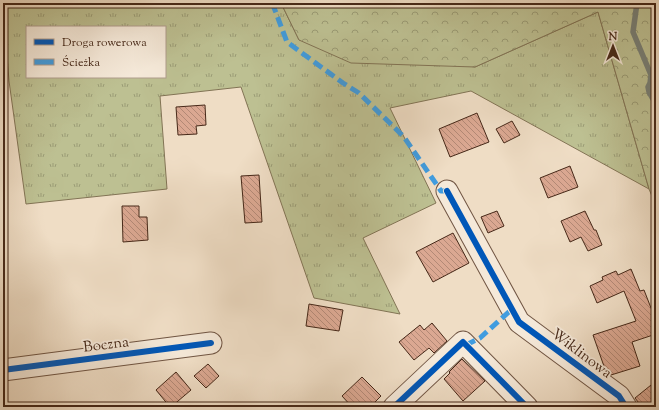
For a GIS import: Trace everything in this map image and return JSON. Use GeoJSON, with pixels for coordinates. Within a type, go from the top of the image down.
{"type":"FeatureCollection","features":[{"type":"Feature","properties":{"kind":"street","name":"Wiklinowa"},"geometry":{"type":"LineString","coordinates":[[447,192],[519,322],[619,396],[626,407]]}},
{"type":"Feature","properties":{"kind":"street"},"geometry":{"type":"LineString","coordinates":[[394,407],[463,342],[527,407]]}},
{"type":"Feature","properties":{"kind":"street","name":"Boczna"},"geometry":{"type":"LineString","coordinates":[[3,370],[211,343]]}},
{"type":"Feature","properties":{"kind":"green space"},"geometry":{"type":"Polygon","coordinates":[[[281,3],[299,40],[475,67],[598,12],[649,189],[471,91],[390,108],[436,203],[363,238],[400,314],[314,298],[241,87],[160,96],[167,189],[26,204],[9,81],[3,4],[281,3]]]}},
{"type":"Feature","properties":{"kind":"green space"},"geometry":{"type":"Polygon","coordinates":[[[281,3],[656,3],[656,206],[649,189],[598,12],[475,67],[351,63],[299,40],[281,3]]]}},
{"type":"Feature","properties":{"kind":"building"},"geometry":{"type":"Polygon","coordinates":[[[205,105],[206,125],[196,126],[197,134],[178,135],[176,107],[205,105]]]}},
{"type":"Feature","properties":{"kind":"building"},"geometry":{"type":"Polygon","coordinates":[[[477,113],[489,142],[450,157],[439,129],[477,113]]]}},
{"type":"Feature","properties":{"kind":"building"},"geometry":{"type":"Polygon","coordinates":[[[512,121],[520,135],[504,143],[496,129],[512,121]]]}},
{"type":"Feature","properties":{"kind":"building"},"geometry":{"type":"Polygon","coordinates":[[[570,166],[578,187],[548,198],[540,178],[570,166]]]}},
{"type":"Feature","properties":{"kind":"building"},"geometry":{"type":"Polygon","coordinates":[[[259,175],[262,222],[245,223],[241,176],[259,175]]]}},
{"type":"Feature","properties":{"kind":"building"},"geometry":{"type":"Polygon","coordinates":[[[122,206],[139,206],[139,217],[147,217],[148,240],[123,242],[122,206]]]}},
{"type":"Feature","properties":{"kind":"building"},"geometry":{"type":"Polygon","coordinates":[[[497,211],[504,226],[488,233],[481,217],[497,211]]]}},
{"type":"Feature","properties":{"kind":"building"},"geometry":{"type":"Polygon","coordinates":[[[585,211],[594,230],[596,230],[602,245],[588,251],[581,237],[570,242],[561,221],[585,211]]]}},
{"type":"Feature","properties":{"kind":"building"},"geometry":{"type":"Polygon","coordinates":[[[453,233],[469,263],[433,282],[416,252],[453,233]]]}},
{"type":"Feature","properties":{"kind":"building"},"geometry":{"type":"Polygon","coordinates":[[[631,269],[640,291],[644,290],[651,308],[656,307],[656,334],[632,342],[640,366],[611,375],[606,372],[593,335],[636,321],[624,291],[597,303],[590,286],[603,280],[602,277],[616,271],[618,275],[631,269]]]}},
{"type":"Feature","properties":{"kind":"building"},"geometry":{"type":"Polygon","coordinates":[[[309,304],[343,310],[339,331],[306,326],[309,304]]]}},
{"type":"Feature","properties":{"kind":"building"},"geometry":{"type":"Polygon","coordinates":[[[432,323],[447,341],[434,353],[429,348],[414,360],[399,342],[420,325],[424,330],[432,323]]]}},
{"type":"Feature","properties":{"kind":"building"},"geometry":{"type":"Polygon","coordinates":[[[462,359],[485,381],[463,401],[444,379],[462,359]]]}},
{"type":"Feature","properties":{"kind":"building"},"geometry":{"type":"Polygon","coordinates":[[[208,364],[219,376],[206,388],[194,376],[208,364]]]}},
{"type":"Feature","properties":{"kind":"building"},"geometry":{"type":"Polygon","coordinates":[[[176,372],[191,390],[170,407],[156,390],[176,372]]]}},
{"type":"Feature","properties":{"kind":"building"},"geometry":{"type":"Polygon","coordinates":[[[362,377],[381,396],[370,407],[352,407],[342,396],[362,377]]]}},
{"type":"Feature","properties":{"kind":"building"},"geometry":{"type":"Polygon","coordinates":[[[656,381],[656,407],[642,407],[635,398],[656,381]]]}},
{"type":"Feature","properties":{"kind":"waterway"},"geometry":{"type":"LineString","coordinates":[[637,3],[633,32],[651,75],[648,87],[649,92],[656,104]]}},
{"type":"Feature","properties":{"kind":"marked path"},"geometry":{"type":"LineString","coordinates":[[273,3],[287,42],[359,93],[404,137],[441,191],[447,191]]}},
{"type":"Feature","properties":{"kind":"marked path"},"geometry":{"type":"LineString","coordinates":[[466,345],[480,338],[512,309]]}},
{"type":"Feature","properties":{"kind":"cycle path"},"geometry":{"type":"LineString","coordinates":[[447,191],[519,322],[619,396],[626,407]]}},
{"type":"Feature","properties":{"kind":"cycle path"},"geometry":{"type":"LineString","coordinates":[[394,407],[463,342],[527,407]]}},
{"type":"Feature","properties":{"kind":"cycle path"},"geometry":{"type":"LineString","coordinates":[[3,370],[211,343]]}}]}
